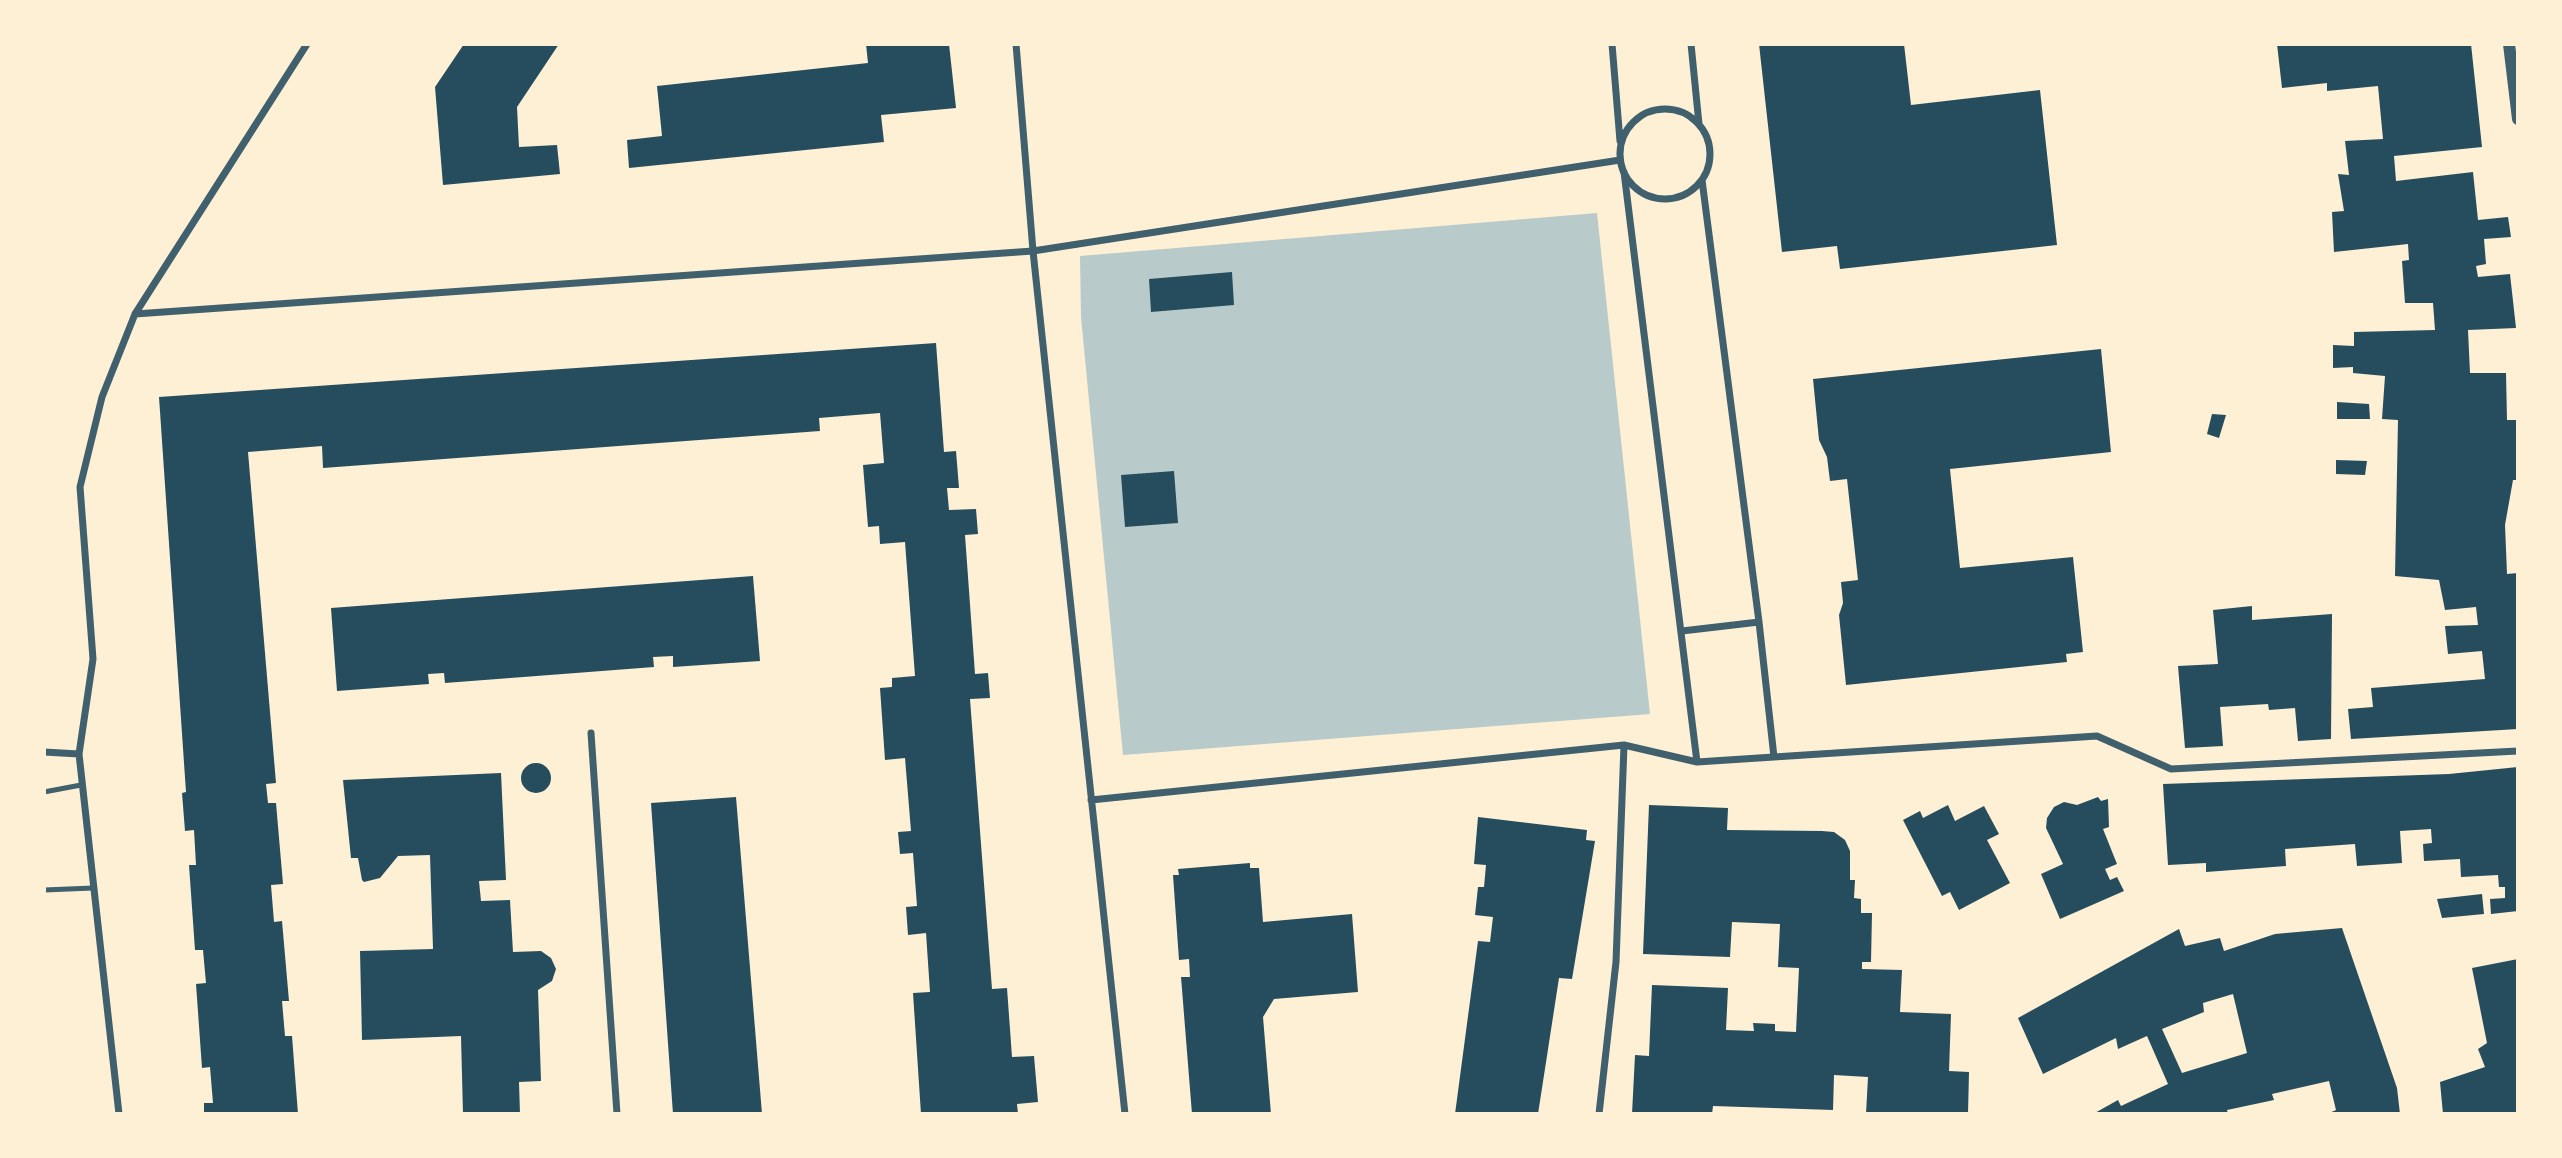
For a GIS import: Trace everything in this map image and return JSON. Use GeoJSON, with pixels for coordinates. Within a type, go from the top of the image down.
{"type":"FeatureCollection","features":[{"type":"Feature","properties":{"kind":"street"},"geometry":{"type":"LineString","coordinates":[[119,1114],[79,754],[93,659],[80,487],[102,397],[135,314],[307,44]]}},
{"type":"Feature","properties":{"kind":"street"},"geometry":{"type":"LineString","coordinates":[[1016,44],[1033,251],[1125,1114]]}},
{"type":"Feature","properties":{"kind":"street"},"geometry":{"type":"LineString","coordinates":[[1612,44],[1620,160],[1624,172],[1697,762]]}},
{"type":"Feature","properties":{"kind":"street"},"geometry":{"type":"LineString","coordinates":[[1691,44],[1699,124]]}},
{"type":"Feature","properties":{"kind":"street"},"geometry":{"type":"LineString","coordinates":[[2509,44],[2518,120]]}},
{"type":"Feature","properties":{"kind":"street"},"geometry":{"type":"LineString","coordinates":[[1620,145],[1634,120],[1660,109],[1675,110],[1688,115],[1699,124],[1707,136],[1710,150],[1709,166],[1702,180],[1691,191],[1677,198],[1662,200],[1647,195],[1634,187],[1624,172]]}},
{"type":"Feature","properties":{"kind":"street"},"geometry":{"type":"LineString","coordinates":[[135,314],[1033,251],[1620,160]]}},
{"type":"Feature","properties":{"kind":"street"},"geometry":{"type":"LineString","coordinates":[[1702,180],[1774,757]]}},
{"type":"Feature","properties":{"kind":"street"},"geometry":{"type":"LineString","coordinates":[[1682,631],[1759,622]]}},
{"type":"Feature","properties":{"kind":"street"},"geometry":{"type":"LineString","coordinates":[[591,733],[617,1114]]}},
{"type":"Feature","properties":{"kind":"street"},"geometry":{"type":"LineString","coordinates":[[1091,800],[1624,745],[1697,762],[2097,736],[2171,769],[2518,751]]}},
{"type":"Feature","properties":{"kind":"street"},"geometry":{"type":"LineString","coordinates":[[1599,1114],[1616,962],[1624,745]]}},
{"type":"Feature","properties":{"kind":"street"},"geometry":{"type":"LineString","coordinates":[[44,752],[79,754]]}},
{"type":"Feature","properties":{"kind":"lane"},"geometry":{"type":"LineString","coordinates":[[44,792],[81,785]]}},
{"type":"Feature","properties":{"kind":"lane"},"geometry":{"type":"LineString","coordinates":[[44,890],[93,888]]}},
{"type":"Feature","properties":{"kind":"shaded area"},"geometry":{"type":"Polygon","coordinates":[[[1597,213],[1650,714],[1123,755],[1081,317],[1080,256],[1597,213]]]}},
{"type":"Feature","properties":{"kind":"building"},"geometry":{"type":"Polygon","coordinates":[[[464,44],[559,44],[517,107],[519,147],[557,145],[560,174],[443,185],[435,87],[464,44]]]}},
{"type":"Feature","properties":{"kind":"building"},"geometry":{"type":"Polygon","coordinates":[[[866,44],[949,44],[956,108],[881,115],[884,142],[629,168],[627,140],[662,136],[657,86],[868,63],[866,44]]]}},
{"type":"Feature","properties":{"kind":"building"},"geometry":{"type":"Polygon","coordinates":[[[1759,44],[1904,44],[1911,105],[2040,90],[2057,245],[1840,269],[1837,246],[1782,252],[1759,44]]]}},
{"type":"Feature","properties":{"kind":"building"},"geometry":{"type":"Polygon","coordinates":[[[2277,44],[2471,44],[2482,147],[2394,156],[2396,181],[2473,172],[2478,220],[2508,217],[2511,237],[2484,239],[2486,264],[2476,266],[2478,277],[2510,274],[2516,328],[2468,330],[2470,373],[2506,373],[2507,420],[2518,420],[2518,480],[2513,480],[2505,525],[2507,574],[2518,573],[2518,729],[2351,739],[2348,709],[2373,707],[2371,688],[2485,679],[2482,651],[2448,654],[2445,626],[2478,625],[2476,607],[2445,610],[2439,580],[2395,576],[2398,420],[2382,419],[2385,376],[2353,373],[2353,367],[2333,368],[2333,345],[2354,346],[2354,332],[2435,330],[2433,303],[2405,303],[2402,261],[2409,260],[2408,244],[2334,252],[2332,212],[2344,211],[2338,174],[2349,175],[2345,141],[2383,139],[2378,86],[2327,91],[2327,83],[2282,88],[2277,44]]]}},
{"type":"Feature","properties":{"kind":"building"},"geometry":{"type":"Polygon","coordinates":[[[1232,272],[1234,305],[1151,312],[1149,279],[1232,272]]]}},
{"type":"Feature","properties":{"kind":"building"},"geometry":{"type":"Polygon","coordinates":[[[936,343],[944,452],[956,451],[959,488],[947,488],[949,510],[976,509],[978,534],[965,535],[975,674],[988,673],[990,698],[970,699],[992,989],[1007,988],[1012,1057],[1034,1056],[1038,1102],[1017,1104],[1018,1114],[921,1114],[913,993],[930,992],[926,933],[908,935],[906,907],[917,906],[913,853],[900,854],[898,832],[911,831],[905,758],[885,760],[880,688],[892,687],[892,678],[915,676],[905,542],[880,544],[879,526],[868,527],[863,465],[884,463],[880,413],[819,418],[820,431],[323,468],[322,446],[248,452],[276,783],[266,784],[268,803],[276,803],[283,884],[271,885],[274,922],[282,921],[289,1001],[282,1001],[285,1036],[292,1036],[298,1114],[204,1114],[204,1103],[213,1103],[210,1067],[202,1068],[196,984],[206,983],[203,950],[195,950],[189,865],[196,865],[194,830],[185,831],[182,793],[186,792],[159,397],[936,343]]]}},
{"type":"Feature","properties":{"kind":"building"},"geometry":{"type":"Polygon","coordinates":[[[2101,349],[2111,452],[1950,469],[1960,568],[2073,557],[2083,652],[2066,654],[2067,662],[1846,685],[1839,615],[1843,603],[1841,582],[1858,580],[1847,479],[1830,481],[1827,457],[1819,440],[1813,379],[2101,349]]]}},
{"type":"Feature","properties":{"kind":"building"},"geometry":{"type":"Polygon","coordinates":[[[2337,402],[2369,404],[2370,419],[2337,419],[2337,402]]]}},
{"type":"Feature","properties":{"kind":"building"},"geometry":{"type":"Polygon","coordinates":[[[2212,414],[2226,415],[2219,438],[2207,434],[2212,414]]]}},
{"type":"Feature","properties":{"kind":"building"},"geometry":{"type":"Polygon","coordinates":[[[2336,460],[2367,461],[2365,475],[2336,474],[2336,460]]]}},
{"type":"Feature","properties":{"kind":"building"},"geometry":{"type":"Polygon","coordinates":[[[1174,471],[1178,523],[1125,527],[1121,475],[1174,471]]]}},
{"type":"Feature","properties":{"kind":"building"},"geometry":{"type":"Polygon","coordinates":[[[753,576],[760,661],[673,667],[673,656],[653,657],[654,667],[445,683],[444,673],[428,674],[429,684],[337,691],[331,608],[753,576]]]}},
{"type":"Feature","properties":{"kind":"building"},"geometry":{"type":"Polygon","coordinates":[[[2252,606],[2252,620],[2332,614],[2331,739],[2298,741],[2295,708],[2269,710],[2268,704],[2220,707],[2223,746],[2185,748],[2178,666],[2218,664],[2213,610],[2252,606]]]}},
{"type":"Feature","properties":{"kind":"building"},"geometry":{"type":"Polygon","coordinates":[[[536,763],[547,767],[551,778],[547,789],[536,793],[525,789],[521,778],[525,767],[536,763]]]}},
{"type":"Feature","properties":{"kind":"building"},"geometry":{"type":"Polygon","coordinates":[[[2518,767],[2518,911],[2491,914],[2490,899],[2505,898],[2505,887],[2499,887],[2498,875],[2461,877],[2460,859],[2424,861],[2423,844],[2432,843],[2431,829],[2400,831],[2402,863],[2357,866],[2355,844],[2285,849],[2286,866],[2206,872],[2206,863],[2168,865],[2163,784],[2449,774],[2518,767]]]}},
{"type":"Feature","properties":{"kind":"building"},"geometry":{"type":"Polygon","coordinates":[[[501,773],[506,880],[479,881],[481,901],[510,900],[513,952],[541,951],[551,958],[556,969],[552,981],[538,990],[541,1081],[519,1082],[520,1114],[463,1114],[461,1036],[362,1040],[360,951],[433,949],[430,855],[398,856],[380,878],[364,882],[358,858],[351,858],[343,780],[501,773]]]}},
{"type":"Feature","properties":{"kind":"building"},"geometry":{"type":"Polygon","coordinates":[[[736,797],[762,1114],[673,1114],[651,803],[736,797]]]}},
{"type":"Feature","properties":{"kind":"building"},"geometry":{"type":"Polygon","coordinates":[[[2098,797],[2101,801],[2108,799],[2109,827],[2103,829],[2117,864],[2105,869],[2110,880],[2117,877],[2124,891],[2060,919],[2041,874],[2063,864],[2046,828],[2047,818],[2054,807],[2064,802],[2077,805],[2098,797]]]}},
{"type":"Feature","properties":{"kind":"building"},"geometry":{"type":"Polygon","coordinates":[[[1649,805],[1728,808],[1727,830],[1834,832],[1845,840],[1850,851],[1850,880],[1855,880],[1854,898],[1861,899],[1861,913],[1872,913],[1871,962],[1862,962],[1862,969],[1902,970],[1900,1012],[1951,1014],[1949,1071],[1969,1072],[1968,1114],[1866,1114],[1868,1077],[1834,1075],[1833,1110],[1713,1106],[1712,1114],[1632,1114],[1635,1055],[1649,1056],[1652,985],[1728,988],[1726,1030],[1754,1031],[1753,1023],[1775,1024],[1775,1031],[1796,1032],[1799,968],[1778,967],[1780,924],[1732,922],[1730,957],[1643,954],[1649,805]]]}},
{"type":"Feature","properties":{"kind":"building"},"geometry":{"type":"Polygon","coordinates":[[[1948,805],[1955,821],[1984,806],[1999,834],[1987,840],[2010,883],[1959,910],[1950,892],[1942,896],[1903,820],[1920,811],[1923,818],[1948,805]]]}},
{"type":"Feature","properties":{"kind":"building"},"geometry":{"type":"Polygon","coordinates":[[[1478,817],[1587,830],[1586,840],[1595,841],[1572,979],[1559,978],[1538,1114],[1455,1114],[1478,941],[1490,942],[1493,917],[1475,915],[1478,887],[1484,887],[1486,865],[1474,864],[1478,817]]]}},
{"type":"Feature","properties":{"kind":"building"},"geometry":{"type":"Polygon","coordinates":[[[1250,863],[1250,868],[1259,868],[1263,922],[1352,914],[1358,992],[1274,999],[1263,1017],[1271,1114],[1192,1114],[1181,977],[1190,977],[1189,959],[1179,960],[1173,875],[1179,875],[1178,869],[1250,863]]]}},
{"type":"Feature","properties":{"kind":"building"},"geometry":{"type":"Polygon","coordinates":[[[2482,894],[2484,914],[2442,918],[2437,899],[2482,894]]]}},
{"type":"Feature","properties":{"kind":"building"},"geometry":{"type":"Polygon","coordinates":[[[2342,928],[2397,1088],[2400,1114],[2327,1114],[2336,1110],[2329,1081],[2272,1094],[2274,1100],[2227,1110],[2228,1114],[2093,1114],[2118,1100],[2121,1106],[2168,1084],[2147,1036],[2118,1049],[2116,1038],[2043,1074],[2018,1018],[2179,929],[2185,946],[2220,938],[2224,951],[2275,934],[2342,928]],[[2233,994],[2203,1003],[2204,1012],[2162,1029],[2182,1073],[2247,1053],[2233,994]]]}},
{"type":"Feature","properties":{"kind":"building"},"geometry":{"type":"Polygon","coordinates":[[[2518,959],[2518,1114],[2443,1114],[2440,1082],[2485,1067],[2478,1049],[2487,1043],[2472,968],[2518,959]]]}}]}
